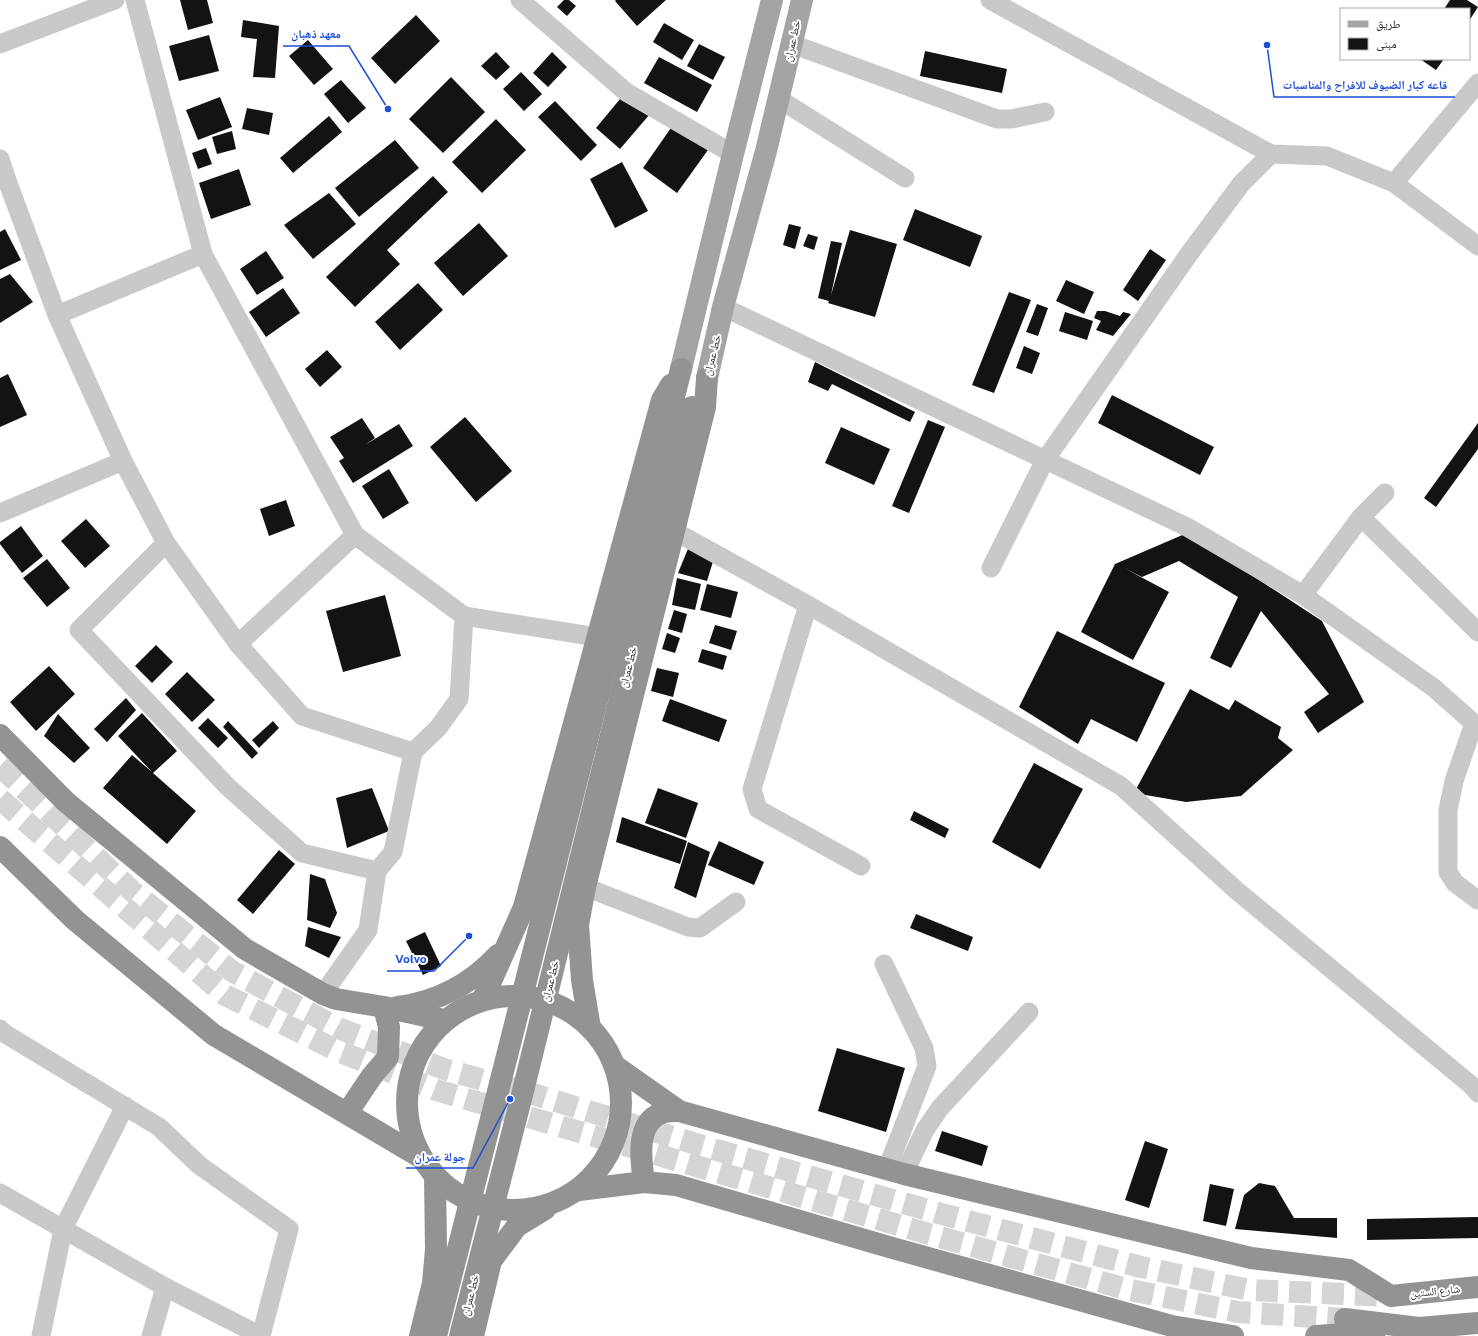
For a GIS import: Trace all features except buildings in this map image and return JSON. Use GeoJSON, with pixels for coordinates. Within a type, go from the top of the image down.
{"type":"FeatureCollection","features":[{"type":"Feature","properties":{"kind":"highway"},"geometry":{"type":"LineString","coordinates":[[483,1000],[524,908],[662,400],[681,369]]}},
{"type":"Feature","properties":{"kind":"highway","name":"خط عمران"},"geometry":{"type":"LineString","coordinates":[[436,1336],[681,369]]}},
{"type":"Feature","properties":{"kind":"highway"},"geometry":{"type":"LineString","coordinates":[[590,1028],[582,980],[578,925],[586,887],[704,407],[706,378]]}},
{"type":"Feature","properties":{"kind":"highway","name":"خط عمران"},"geometry":{"type":"LineString","coordinates":[[460,1336],[523,1091],[692,407],[706,378]]}},
{"type":"Feature","properties":{"kind":"highway"},"geometry":{"type":"LineString","coordinates":[[0,736],[66,802],[245,950],[323,994],[336,999],[444,1020]]}},
{"type":"Feature","properties":{"kind":"highway"},"geometry":{"type":"LineString","coordinates":[[0,847],[75,920],[214,1035],[422,1158]]}},
{"type":"Feature","properties":{"kind":"highway"},"geometry":{"type":"LineString","coordinates":[[524,908],[528,931],[543,945],[563,940],[578,925]]}},
{"type":"Feature","properties":{"kind":"highway"},"geometry":{"type":"LineString","coordinates":[[387,1008],[414,1005],[444,996],[482,972],[507,945]]}},
{"type":"Feature","properties":{"kind":"highway"},"geometry":{"type":"LineString","coordinates":[[553,1204],[511,1211],[470,1202],[435,1177],[422,1158],[406,1099],[416,1056],[444,1020],[462,1008],[483,1000],[521,996],[559,1005],[590,1028],[615,1066],[679,1111]]}},
{"type":"Feature","properties":{"kind":"highway"},"geometry":{"type":"LineString","coordinates":[[347,1113],[372,1076],[388,1057],[389,1027],[387,1008]]}},
{"type":"Feature","properties":{"kind":"highway"},"geometry":{"type":"LineString","coordinates":[[474,1336],[491,1261],[517,1226],[578,1190],[608,1155],[621,1111],[615,1066]]}},
{"type":"Feature","properties":{"kind":"highway"},"geometry":{"type":"LineString","coordinates":[[644,1182],[641,1151],[644,1133],[655,1116],[667,1111],[679,1111],[895,1172]]}},
{"type":"Feature","properties":{"kind":"highway","name":"شارع الستين"},"geometry":{"type":"LineString","coordinates":[[895,1172],[1251,1258],[1349,1270],[1391,1296],[1478,1287]]}},
{"type":"Feature","properties":{"kind":"highway"},"geometry":{"type":"LineString","coordinates":[[420,1336],[433,1283],[436,1250],[435,1177]]}},
{"type":"Feature","properties":{"kind":"highway"},"geometry":{"type":"LineString","coordinates":[[578,1190],[644,1182],[676,1185],[889,1247],[1172,1326],[1234,1336]]}},
{"type":"Feature","properties":{"kind":"highway"},"geometry":{"type":"LineString","coordinates":[[433,1283],[443,1268],[465,1266],[474,1277],[482,1300]]}},
{"type":"Feature","properties":{"kind":"highway"},"geometry":{"type":"LineString","coordinates":[[1345,1319],[1419,1332]]}},
{"type":"Feature","properties":{"kind":"highway"},"geometry":{"type":"LineString","coordinates":[[1316,1336],[1419,1332],[1478,1323]]}},
{"type":"Feature","properties":{"kind":"main road","name":"خط عمران"},"geometry":{"type":"LineString","coordinates":[[681,369],[772,0]]}},
{"type":"Feature","properties":{"kind":"main road","name":"خط عمران"},"geometry":{"type":"LineString","coordinates":[[706,378],[723,307],[766,151],[802,0]]}},
{"type":"Feature","properties":{"kind":"street"},"geometry":{"type":"LineString","coordinates":[[0,44],[115,0]]}},
{"type":"Feature","properties":{"kind":"street"},"geometry":{"type":"LineString","coordinates":[[135,0],[203,254],[355,535],[464,616],[597,637]]}},
{"type":"Feature","properties":{"kind":"street"},"geometry":{"type":"LineString","coordinates":[[520,0],[626,92],[733,154]]}},
{"type":"Feature","properties":{"kind":"street"},"geometry":{"type":"LineString","coordinates":[[990,0],[1270,154],[1327,156],[1394,183],[1478,246]]}},
{"type":"Feature","properties":{"kind":"street"},"geometry":{"type":"LineString","coordinates":[[792,44],[997,119],[1011,119],[1045,112]]}},
{"type":"Feature","properties":{"kind":"street"},"geometry":{"type":"LineString","coordinates":[[1394,183],[1478,83]]}},
{"type":"Feature","properties":{"kind":"street"},"geometry":{"type":"LineString","coordinates":[[779,98],[905,178]]}},
{"type":"Feature","properties":{"kind":"street"},"geometry":{"type":"LineString","coordinates":[[991,568],[1045,460],[1189,254],[1241,184],[1270,154]]}},
{"type":"Feature","properties":{"kind":"street"},"geometry":{"type":"LineString","coordinates":[[0,159],[4,185],[57,315],[123,461],[166,543],[238,644],[302,716],[413,752]]}},
{"type":"Feature","properties":{"kind":"street"},"geometry":{"type":"LineString","coordinates":[[57,315],[203,254]]}},
{"type":"Feature","properties":{"kind":"street"},"geometry":{"type":"LineString","coordinates":[[723,307],[1187,527],[1303,595],[1434,688],[1476,725],[1454,781],[1448,810],[1448,872],[1455,884],[1478,900]]}},
{"type":"Feature","properties":{"kind":"street"},"geometry":{"type":"LineString","coordinates":[[0,513],[123,461]]}},
{"type":"Feature","properties":{"kind":"street"},"geometry":{"type":"LineString","coordinates":[[1303,595],[1361,517],[1386,493]]}},
{"type":"Feature","properties":{"kind":"street"},"geometry":{"type":"LineString","coordinates":[[1361,517],[1478,632]]}},
{"type":"Feature","properties":{"kind":"street"},"geometry":{"type":"LineString","coordinates":[[674,531],[808,605],[1121,786],[1236,890],[1471,1084],[1478,1093]]}},
{"type":"Feature","properties":{"kind":"street"},"geometry":{"type":"LineString","coordinates":[[238,644],[355,535]]}},
{"type":"Feature","properties":{"kind":"street"},"geometry":{"type":"LineString","coordinates":[[166,543],[78,630],[228,787],[302,852],[377,870]]}},
{"type":"Feature","properties":{"kind":"street"},"geometry":{"type":"LineString","coordinates":[[808,605],[752,790],[758,809],[861,866]]}},
{"type":"Feature","properties":{"kind":"street"},"geometry":{"type":"LineString","coordinates":[[323,994],[368,930],[377,870],[393,852],[413,752],[438,728],[459,699],[464,616]]}},
{"type":"Feature","properties":{"kind":"street"},"geometry":{"type":"LineString","coordinates":[[586,887],[688,927],[700,928],[736,902]]}},
{"type":"Feature","properties":{"kind":"street"},"geometry":{"type":"LineString","coordinates":[[884,964],[924,1048],[927,1066],[895,1172]]}},
{"type":"Feature","properties":{"kind":"street"},"geometry":{"type":"LineString","coordinates":[[895,1172],[940,1108],[1029,1012]]}},
{"type":"Feature","properties":{"kind":"street"},"geometry":{"type":"LineString","coordinates":[[0,1193],[165,1287],[261,1336],[289,1229],[199,1165],[159,1127],[125,1106],[1,1036]]}},
{"type":"Feature","properties":{"kind":"street"},"geometry":{"type":"LineString","coordinates":[[41,1336],[63,1229],[125,1106]]}},
{"type":"Feature","properties":{"kind":"street"},"geometry":{"type":"LineString","coordinates":[[151,1336],[165,1287]]}},
{"type":"Feature","properties":{"kind":"tunnel"},"geometry":{"type":"LineString","coordinates":[[0,766],[132,891],[233,972],[338,1028],[444,1069],[526,1092],[706,1147],[942,1214],[1141,1267],[1250,1290],[1391,1296]]}},
{"type":"Feature","properties":{"kind":"tunnel"},"geometry":{"type":"LineString","coordinates":[[0,799],[225,995],[338,1051],[436,1090],[929,1234],[1126,1289],[1238,1312],[1345,1319]]}},
{"type":"Feature","properties":{"kind":"place","name":"قاعه كبار الضيوف للافراح والمناسبات"},"geometry":{"type":"Point","coordinates":[1267,45]}},
{"type":"Feature","properties":{"kind":"place","name":"معهد ذهبان"},"geometry":{"type":"Point","coordinates":[388,109]}},
{"type":"Feature","properties":{"kind":"place","name":"Volvo"},"geometry":{"type":"Point","coordinates":[469,936]}},
{"type":"Feature","properties":{"kind":"place","name":"جولة عمران"},"geometry":{"type":"Point","coordinates":[510,1099]}}]}
